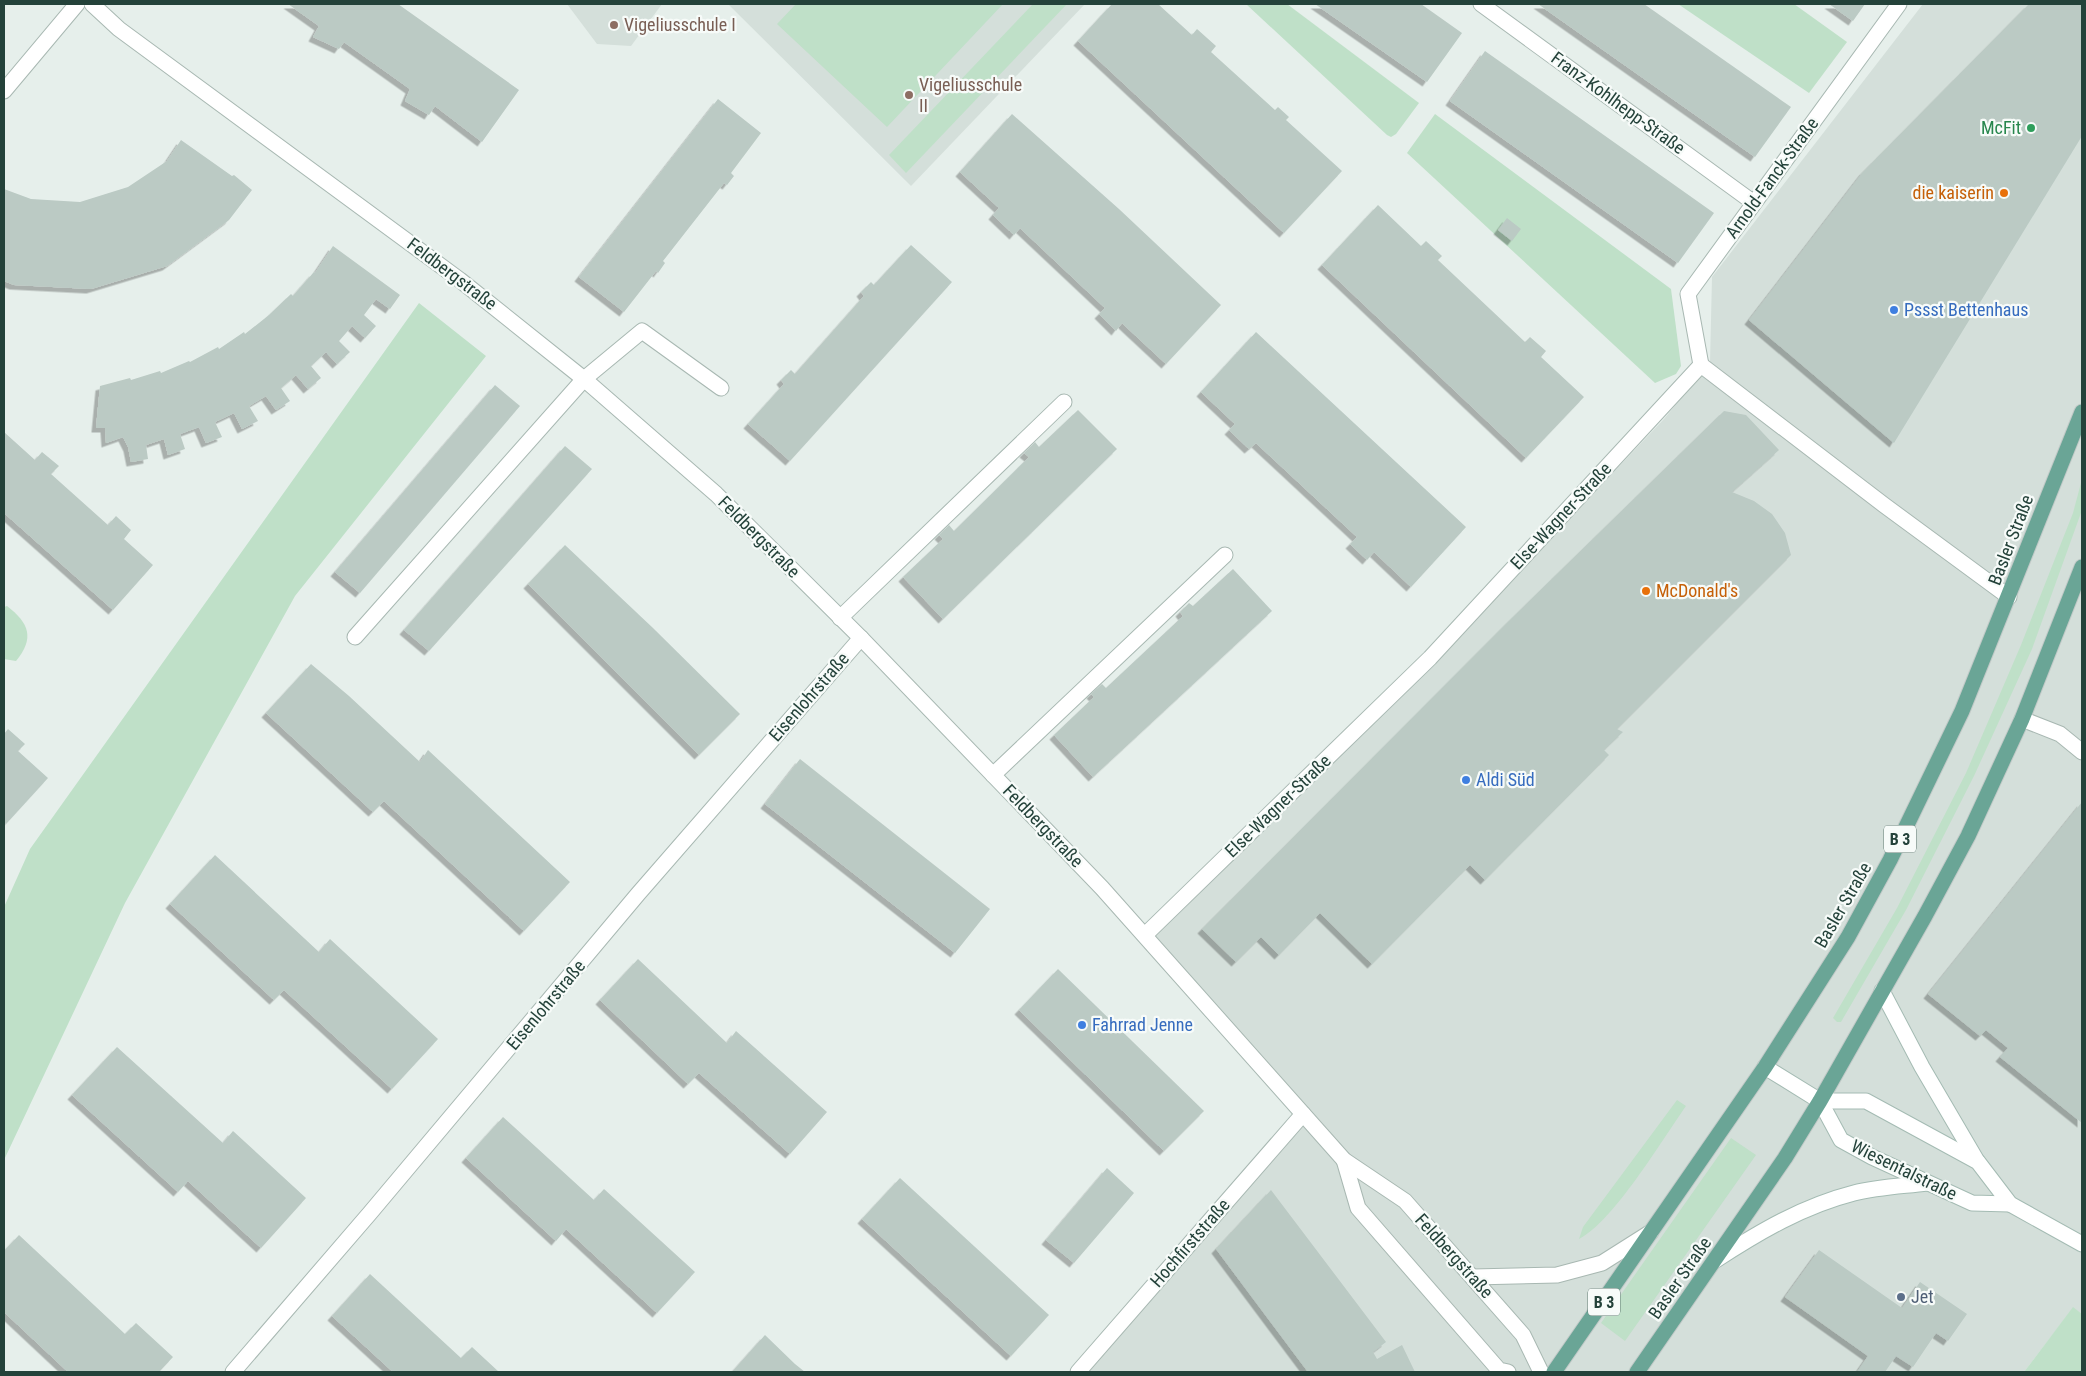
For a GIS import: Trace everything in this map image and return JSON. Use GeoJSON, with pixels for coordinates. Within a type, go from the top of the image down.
{"type":"FeatureCollection","features":[{"type":"Feature","properties":{"kind":"main road","name":"Basler Straße"},"geometry":{"type":"LineString","coordinates":[[1554,1372],[1765,1067],[1848,937],[1890,860],[1962,711],[2082,412]]}},
{"type":"Feature","properties":{"kind":"main road","name":"Basler Straße"},"geometry":{"type":"LineString","coordinates":[[1638,1372],[1785,1158],[1882,992],[1968,836],[2022,719],[2082,567]]}},
{"type":"Feature","properties":{"kind":"street"},"geometry":{"type":"LineString","coordinates":[[4,91],[77,4]]}},
{"type":"Feature","properties":{"kind":"street","name":"Feldbergstraße"},"geometry":{"type":"LineString","coordinates":[[92,4],[119,29],[460,280],[584,380],[716,494],[861,638],[1102,888],[1344,1160],[1405,1201],[1474,1277],[1523,1336],[1541,1372]]}},
{"type":"Feature","properties":{"kind":"street","name":"Franz-Kohlhepp-Straße"},"geometry":{"type":"LineString","coordinates":[[1481,4],[1754,203]]}},
{"type":"Feature","properties":{"kind":"street","name":"Arnold-Fanck-Straße"},"geometry":{"type":"LineString","coordinates":[[1701,365],[1688,294],[1899,4]]}},
{"type":"Feature","properties":{"kind":"street"},"geometry":{"type":"LineString","coordinates":[[355,636],[584,380],[642,331],[721,388]]}},
{"type":"Feature","properties":{"kind":"street"},"geometry":{"type":"LineString","coordinates":[[1701,365],[1884,505],[2009,597]]}},
{"type":"Feature","properties":{"kind":"street","name":"Else-Wagner-Straße"},"geometry":{"type":"LineString","coordinates":[[1145,935],[1430,658],[1701,365]]}},
{"type":"Feature","properties":{"kind":"street"},"geometry":{"type":"LineString","coordinates":[[840,618],[1064,402]]}},
{"type":"Feature","properties":{"kind":"street"},"geometry":{"type":"LineString","coordinates":[[993,775],[1225,555]]}},
{"type":"Feature","properties":{"kind":"street","name":"Eisenlohrstraße"},"geometry":{"type":"LineString","coordinates":[[233,1372],[389,1191],[645,887],[861,638]]}},
{"type":"Feature","properties":{"kind":"street"},"geometry":{"type":"LineString","coordinates":[[2022,719],[2060,734],[2082,752]]}},
{"type":"Feature","properties":{"kind":"street"},"geometry":{"type":"LineString","coordinates":[[1882,992],[1922,1067],[1978,1162]]}},
{"type":"Feature","properties":{"kind":"street","name":"Wiesentalstraße"},"geometry":{"type":"LineString","coordinates":[[1765,1067],[1820,1101],[1841,1140],[1972,1203],[2010,1204]]}},
{"type":"Feature","properties":{"kind":"street","name":"Wiesentalstraße"},"geometry":{"type":"LineString","coordinates":[[1820,1101],[1866,1101],[1978,1162],[2010,1204],[2082,1244]]}},
{"type":"Feature","properties":{"kind":"street","name":"Hochfirststraße"},"geometry":{"type":"LineString","coordinates":[[1078,1372],[1303,1114]]}},
{"type":"Feature","properties":{"kind":"street","name":"Feldbergstraße"},"geometry":{"type":"LineString","coordinates":[[1344,1160],[1358,1208],[1499,1370],[1508,1372]]}},
{"type":"Feature","properties":{"kind":"street"},"geometry":{"type":"LineString","coordinates":[[1716,1260],[1762,1230],[1828,1202],[1856,1193],[1927,1183]]}},
{"type":"Feature","properties":{"kind":"street"},"geometry":{"type":"LineString","coordinates":[[1474,1277],[1557,1275],[1602,1263],[1653,1231]]}},
{"type":"Feature","properties":{"kind":"shaded area","name":"Vigeliusschule I"},"geometry":{"type":"Polygon","coordinates":[[[567,4],[662,4],[631,46],[597,44],[567,4]]]}},
{"type":"Feature","properties":{"kind":"shaded area","name":"Vigeliusschule II"},"geometry":{"type":"Polygon","coordinates":[[[728,4],[1085,4],[911,186],[728,4]]]}},
{"type":"Feature","properties":{"kind":"shaded area"},"geometry":{"type":"Polygon","coordinates":[[[1923,4],[2082,4],[2082,1314],[2073,1308],[2024,1372],[1084,1372],[1308,1112],[1152,936],[1434,661],[1664,419],[1710,363],[1712,277],[1923,4]]]}},
{"type":"Feature","properties":{"kind":"green space"},"geometry":{"type":"Polygon","coordinates":[[[796,4],[1003,4],[887,127],[777,24],[796,4]]]}},
{"type":"Feature","properties":{"kind":"green space"},"geometry":{"type":"Polygon","coordinates":[[[1033,4],[1067,4],[906,173],[889,155],[1033,4]]]}},
{"type":"Feature","properties":{"kind":"green space"},"geometry":{"type":"Polygon","coordinates":[[[1246,4],[1287,4],[1419,103],[1396,134],[1391,137],[1387,135],[1246,4]]]}},
{"type":"Feature","properties":{"kind":"green space"},"geometry":{"type":"Polygon","coordinates":[[[1678,4],[1794,4],[1847,42],[1809,93],[1678,4]]]}},
{"type":"Feature","properties":{"kind":"green space"},"geometry":{"type":"Polygon","coordinates":[[[1435,114],[1671,289],[1681,366],[1676,374],[1655,383],[1407,153],[1435,114]]]}},
{"type":"Feature","properties":{"kind":"green space"},"geometry":{"type":"Polygon","coordinates":[[[419,303],[486,356],[295,596],[125,903],[4,1160],[4,907],[30,849],[419,303]]]}},
{"type":"Feature","properties":{"kind":"green space"},"geometry":{"type":"Polygon","coordinates":[[[2082,479],[2082,510],[2032,649],[1974,776],[1906,910],[1841,1022],[1837,1022],[1833,1018],[1897,908],[1966,773],[2021,645],[2073,513],[2082,479]]]}},
{"type":"Feature","properties":{"kind":"green space"},"geometry":{"type":"Polygon","coordinates":[[[7,606],[25,625],[27,631],[26,645],[16,661],[4,659],[4,607],[7,606]]]}},
{"type":"Feature","properties":{"kind":"green space"},"geometry":{"type":"Polygon","coordinates":[[[1677,1100],[1686,1106],[1636,1179],[1607,1216],[1579,1239],[1583,1227],[1677,1100]]]}},
{"type":"Feature","properties":{"kind":"green space"},"geometry":{"type":"Polygon","coordinates":[[[1731,1138],[1756,1155],[1625,1341],[1601,1323],[1731,1138]]]}},
{"type":"Feature","properties":{"kind":"green space"},"geometry":{"type":"Polygon","coordinates":[[[2073,1307],[2082,1314],[2082,1372],[2024,1372],[2073,1307]]]}},
{"type":"Feature","properties":{"kind":"building"},"geometry":{"type":"Polygon","coordinates":[[[288,4],[398,4],[519,90],[482,142],[435,106],[429,115],[405,101],[410,89],[344,42],[339,49],[313,37],[319,26],[288,4]]]}},
{"type":"Feature","properties":{"kind":"building"},"geometry":{"type":"Polygon","coordinates":[[[1112,4],[1158,4],[1192,35],[1197,29],[1216,46],[1211,52],[1275,110],[1278,107],[1289,117],[1286,120],[1342,171],[1284,233],[1078,41],[1112,4]]]}},
{"type":"Feature","properties":{"kind":"building"},"geometry":{"type":"Polygon","coordinates":[[[1315,4],[1421,4],[1462,33],[1427,82],[1315,4]]]}},
{"type":"Feature","properties":{"kind":"building"},"geometry":{"type":"Polygon","coordinates":[[[1538,4],[1644,4],[1791,107],[1755,157],[1538,4]]]}},
{"type":"Feature","properties":{"kind":"building"},"geometry":{"type":"Polygon","coordinates":[[[1829,4],[1865,4],[1853,21],[1829,4]]]}},
{"type":"Feature","properties":{"kind":"building"},"geometry":{"type":"Polygon","coordinates":[[[2029,4],[2082,5],[2082,136],[1894,443],[1749,320],[1863,172],[2029,4]]]}},
{"type":"Feature","properties":{"kind":"building"},"geometry":{"type":"Polygon","coordinates":[[[1485,51],[1714,213],[1678,263],[1450,101],[1485,51]]]}},
{"type":"Feature","properties":{"kind":"building"},"geometry":{"type":"Polygon","coordinates":[[[718,99],[761,133],[731,173],[734,176],[727,185],[724,183],[663,261],[665,263],[658,273],[656,271],[624,312],[579,277],[718,99]]]}},
{"type":"Feature","properties":{"kind":"building"},"geometry":{"type":"Polygon","coordinates":[[[1012,114],[1119,209],[1221,305],[1166,364],[1122,323],[1116,331],[1099,314],[1105,308],[1020,228],[1014,235],[993,215],[999,208],[960,172],[1012,114]]]}},
{"type":"Feature","properties":{"kind":"building"},"geometry":{"type":"Polygon","coordinates":[[[181,140],[232,176],[234,175],[252,190],[229,220],[167,266],[91,289],[14,285],[4,281],[4,189],[31,199],[80,202],[128,187],[167,161],[181,140]]]}},
{"type":"Feature","properties":{"kind":"building"},"geometry":{"type":"Polygon","coordinates":[[[1378,205],[1421,246],[1426,241],[1442,256],[1438,260],[1525,342],[1530,337],[1546,351],[1541,357],[1584,397],[1526,458],[1322,265],[1378,205]]]}},
{"type":"Feature","properties":{"kind":"building"},"geometry":{"type":"Polygon","coordinates":[[[1507,218],[1521,229],[1512,241],[1498,230],[1507,218]]]}},
{"type":"Feature","properties":{"kind":"building"},"geometry":{"type":"Polygon","coordinates":[[[911,245],[952,282],[790,461],[748,424],[784,384],[781,380],[791,370],[795,374],[864,296],[861,292],[871,282],[874,285],[911,245]]]}},
{"type":"Feature","properties":{"kind":"building"},"geometry":{"type":"Polygon","coordinates":[[[333,246],[400,295],[390,309],[376,299],[364,315],[376,326],[365,338],[352,326],[339,341],[350,352],[337,364],[326,352],[311,366],[321,378],[308,389],[296,375],[281,388],[290,401],[276,410],[266,396],[249,406],[258,421],[242,429],[234,413],[215,422],[222,437],[206,443],[199,427],[180,434],[185,449],[168,455],[164,439],[146,445],[148,459],[131,462],[128,447],[123,437],[106,443],[105,428],[96,428],[100,386],[130,378],[131,380],[160,371],[161,373],[190,362],[218,347],[219,349],[244,332],[245,334],[291,294],[293,296],[315,273],[333,246]]]}},
{"type":"Feature","properties":{"kind":"building"},"geometry":{"type":"Polygon","coordinates":[[[1256,332],[1466,527],[1411,587],[1374,552],[1367,560],[1350,544],[1357,537],[1256,443],[1249,449],[1229,430],[1235,424],[1201,392],[1256,332]]]}},
{"type":"Feature","properties":{"kind":"building"},"geometry":{"type":"Polygon","coordinates":[[[495,385],[520,406],[360,593],[335,572],[495,385]]]}},
{"type":"Feature","properties":{"kind":"building"},"geometry":{"type":"Polygon","coordinates":[[[1078,410],[1117,449],[943,619],[903,577],[943,539],[939,535],[949,525],[954,531],[1029,457],[1024,453],[1035,442],[1039,447],[1078,410]]]}},
{"type":"Feature","properties":{"kind":"building"},"geometry":{"type":"Polygon","coordinates":[[[1724,411],[1746,415],[1779,450],[1732,492],[1754,501],[1772,514],[1785,533],[1791,555],[1617,729],[1623,732],[1604,750],[1609,755],[1485,880],[1470,865],[1372,964],[1320,913],[1279,955],[1261,937],[1236,962],[1202,929],[1509,621],[1724,411]]]}},
{"type":"Feature","properties":{"kind":"building"},"geometry":{"type":"Polygon","coordinates":[[[4,432],[35,460],[42,452],[59,466],[51,474],[108,525],[116,516],[131,530],[124,539],[153,565],[113,610],[4,513],[4,432]]]}},
{"type":"Feature","properties":{"kind":"building"},"geometry":{"type":"Polygon","coordinates":[[[565,446],[592,469],[429,651],[404,630],[565,446]]]}},
{"type":"Feature","properties":{"kind":"building"},"geometry":{"type":"Polygon","coordinates":[[[565,545],[740,714],[699,755],[528,584],[565,545]]]}},
{"type":"Feature","properties":{"kind":"building"},"geometry":{"type":"Polygon","coordinates":[[[1233,569],[1272,611],[1093,777],[1054,735],[1094,697],[1091,694],[1102,684],[1106,688],[1183,616],[1180,612],[1189,603],[1193,606],[1233,569]]]}},
{"type":"Feature","properties":{"kind":"building"},"geometry":{"type":"Polygon","coordinates":[[[311,664],[349,696],[420,762],[428,750],[570,882],[524,931],[384,801],[373,812],[266,713],[311,664]]]}},
{"type":"Feature","properties":{"kind":"building"},"geometry":{"type":"Polygon","coordinates":[[[8,729],[25,744],[18,751],[48,778],[6,824],[4,821],[4,734],[8,729]]]}},
{"type":"Feature","properties":{"kind":"building"},"geometry":{"type":"Polygon","coordinates":[[[800,759],[990,909],[955,953],[765,804],[800,759]]]}},
{"type":"Feature","properties":{"kind":"building"},"geometry":{"type":"Polygon","coordinates":[[[2082,802],[2082,1123],[2000,1057],[2008,1048],[1986,1030],[1980,1036],[1928,994],[2082,802]]]}},
{"type":"Feature","properties":{"kind":"building"},"geometry":{"type":"Polygon","coordinates":[[[215,855],[319,952],[330,939],[438,1039],[392,1089],[284,990],[274,1000],[170,904],[215,855]]]}},
{"type":"Feature","properties":{"kind":"building"},"geometry":{"type":"Polygon","coordinates":[[[638,959],[727,1043],[736,1031],[827,1112],[790,1154],[699,1073],[688,1084],[600,1000],[638,959]]]}},
{"type":"Feature","properties":{"kind":"building"},"geometry":{"type":"Polygon","coordinates":[[[1058,969],[1204,1111],[1164,1151],[1019,1010],[1058,969]]]}},
{"type":"Feature","properties":{"kind":"building"},"geometry":{"type":"Polygon","coordinates":[[[117,1047],[223,1143],[233,1131],[306,1198],[261,1248],[188,1181],[178,1192],[72,1095],[117,1047]]]}},
{"type":"Feature","properties":{"kind":"building"},"geometry":{"type":"Polygon","coordinates":[[[503,1117],[594,1200],[604,1189],[695,1272],[657,1313],[566,1229],[556,1241],[466,1158],[503,1117]]]}},
{"type":"Feature","properties":{"kind":"building"},"geometry":{"type":"Polygon","coordinates":[[[1107,1168],[1134,1193],[1074,1263],[1046,1240],[1107,1168]]]}},
{"type":"Feature","properties":{"kind":"building"},"geometry":{"type":"Polygon","coordinates":[[[900,1178],[1049,1315],[1011,1356],[862,1219],[900,1178]]]}},
{"type":"Feature","properties":{"kind":"building"},"geometry":{"type":"Polygon","coordinates":[[[1271,1190],[1386,1342],[1373,1352],[1377,1359],[1402,1345],[1415,1372],[1308,1372],[1216,1249],[1271,1190]]]}},
{"type":"Feature","properties":{"kind":"building"},"geometry":{"type":"Polygon","coordinates":[[[19,1235],[125,1334],[136,1323],[173,1357],[159,1372],[68,1372],[4,1312],[4,1251],[19,1235]]]}},
{"type":"Feature","properties":{"kind":"building"},"geometry":{"type":"Polygon","coordinates":[[[1819,1250],[1902,1308],[1920,1282],[1967,1314],[1948,1341],[1936,1333],[1913,1367],[1896,1356],[1885,1372],[1857,1372],[1868,1356],[1785,1297],[1819,1250]]]}},
{"type":"Feature","properties":{"kind":"building"},"geometry":{"type":"Polygon","coordinates":[[[370,1274],[461,1358],[472,1347],[499,1372],[393,1372],[332,1316],[370,1274]]]}},
{"type":"Feature","properties":{"kind":"building"},"geometry":{"type":"Polygon","coordinates":[[[765,1335],[795,1364],[805,1372],[732,1372],[765,1335]]]}},
{"type":"Feature","properties":{"kind":"place","name":"Vigeliusschule I"},"geometry":{"type":"Point","coordinates":[614,25]}},
{"type":"Feature","properties":{"kind":"place","name":"Vigeliusschule II"},"geometry":{"type":"Point","coordinates":[909,95]}},
{"type":"Feature","properties":{"kind":"place","name":"McFit"},"geometry":{"type":"Point","coordinates":[2031,128]}},
{"type":"Feature","properties":{"kind":"place","name":"die kaiserin"},"geometry":{"type":"Point","coordinates":[2004,193]}},
{"type":"Feature","properties":{"kind":"place","name":"Pssst Bettenhaus"},"geometry":{"type":"Point","coordinates":[1894,310]}},
{"type":"Feature","properties":{"kind":"place","name":"McDonald's"},"geometry":{"type":"Point","coordinates":[1646,591]}},
{"type":"Feature","properties":{"kind":"place","name":"Aldi Süd"},"geometry":{"type":"Point","coordinates":[1466,780]}},
{"type":"Feature","properties":{"kind":"place","name":"Fahrrad Jenne"},"geometry":{"type":"Point","coordinates":[1082,1025]}},
{"type":"Feature","properties":{"kind":"place","name":"Jet"},"geometry":{"type":"Point","coordinates":[1901,1297]}}]}
